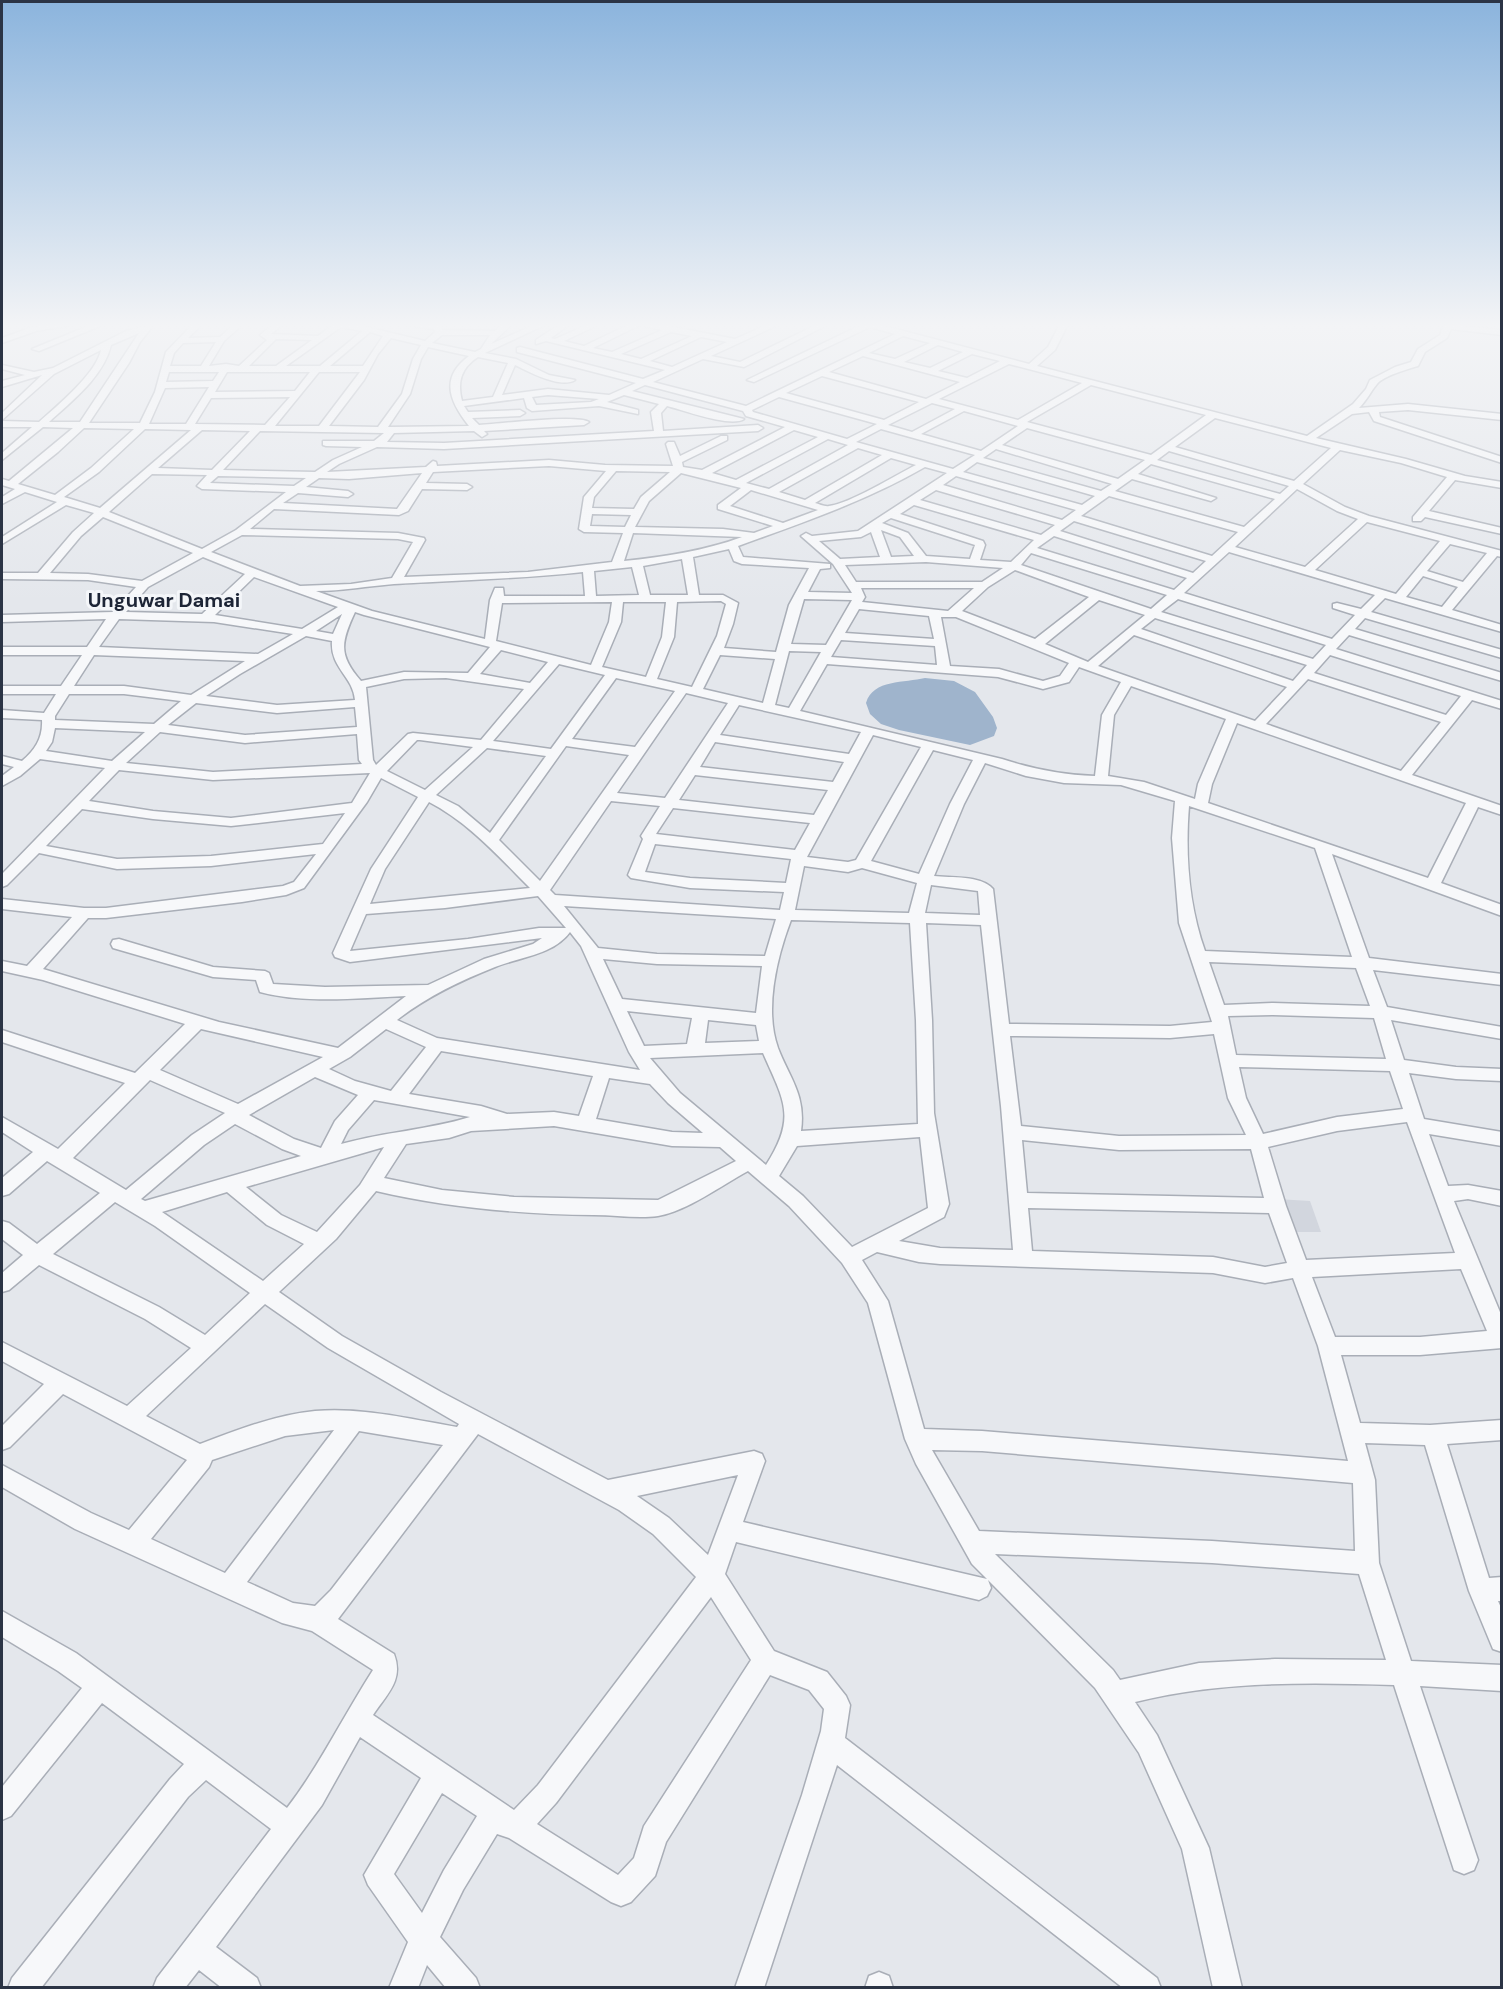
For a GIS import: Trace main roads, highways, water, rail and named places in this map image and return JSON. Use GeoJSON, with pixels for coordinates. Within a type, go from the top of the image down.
{"type":"FeatureCollection","features":[{"type":"Feature","properties":{"kind":"water"},"geometry":{"type":"Polygon","coordinates":[[[925,678],[954,681],[975,692],[993,717],[997,728],[994,736],[970,745],[899,730],[881,724],[870,714],[866,703],[875,690],[891,683],[925,678]]]}},
{"type":"Feature","properties":{"kind":"district","name":"Unguwar Damai"},"geometry":{"type":"Point","coordinates":[164,600]}}]}
